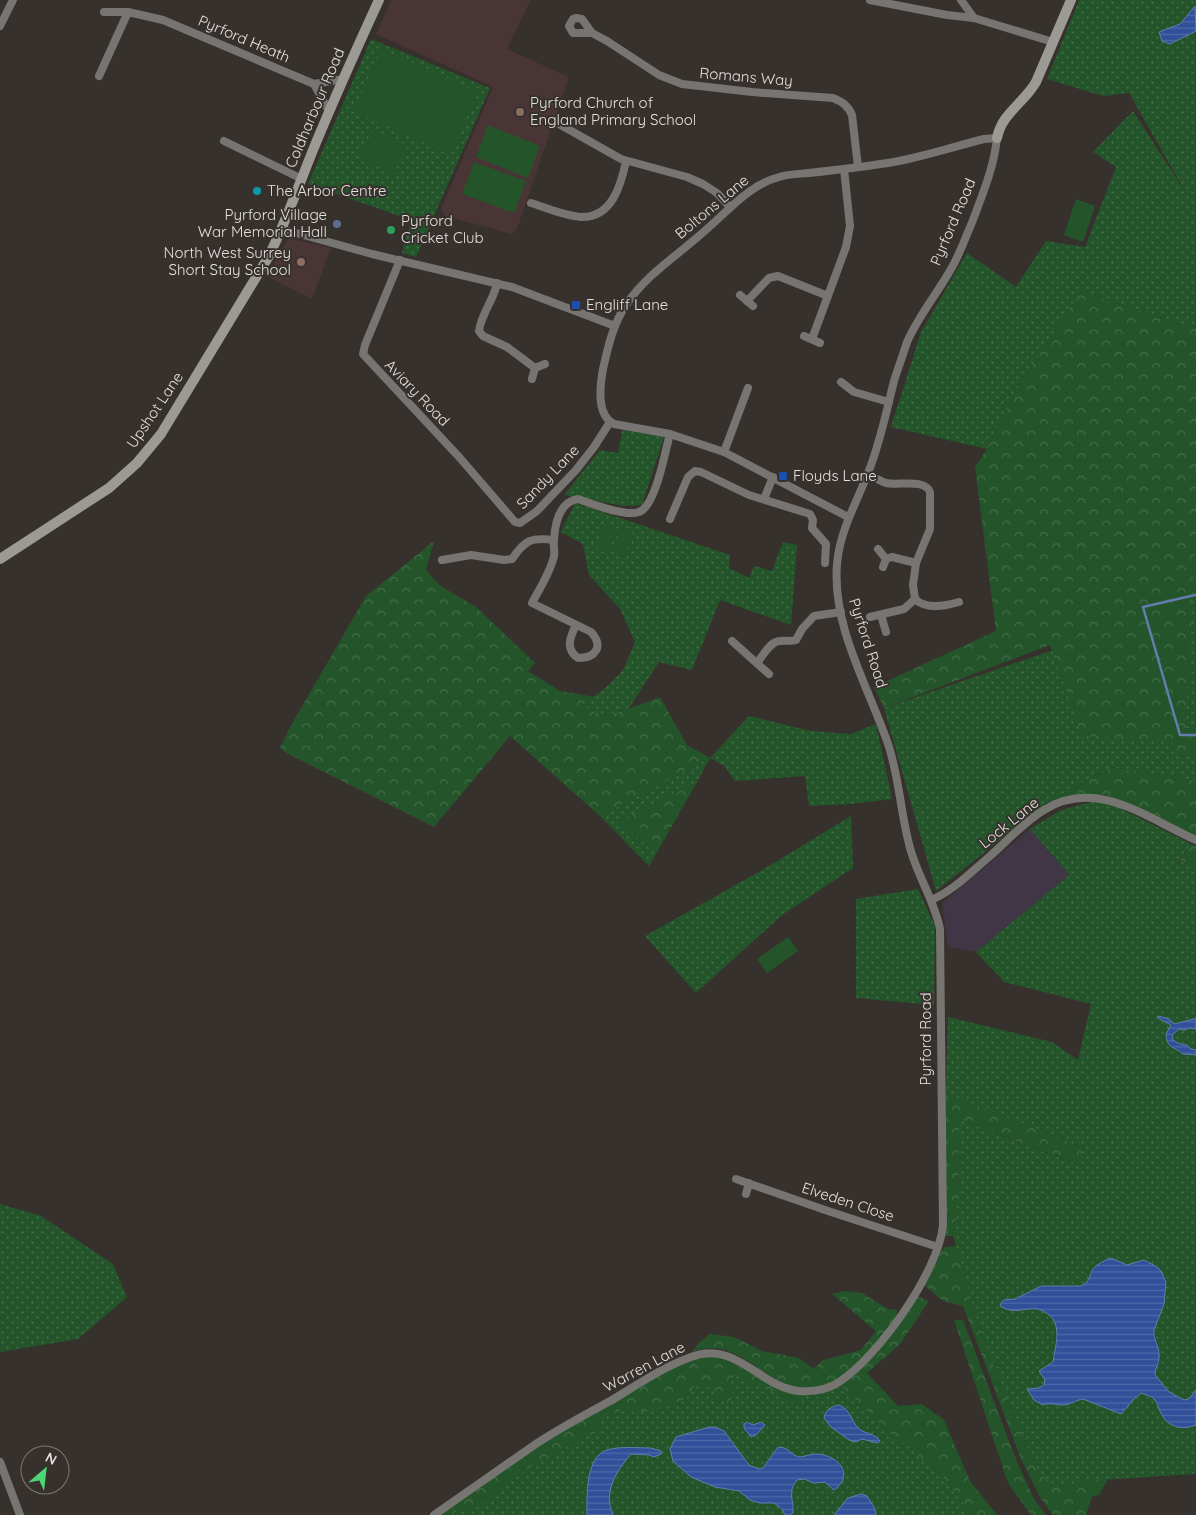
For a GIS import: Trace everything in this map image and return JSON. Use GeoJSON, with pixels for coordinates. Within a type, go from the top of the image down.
{"type":"FeatureCollection","features":[{"type":"Feature","properties":{"kind":"main road","name":"Coldharbour Road"},"geometry":{"type":"LineString","coordinates":[[282,229],[343,79],[379,0]]}},
{"type":"Feature","properties":{"kind":"main road","name":"Pyrford Road"},"geometry":{"type":"LineString","coordinates":[[997,138],[1000,126],[1007,115],[1032,89],[1071,0]]}},
{"type":"Feature","properties":{"kind":"main road","name":"Upshot Lane"},"geometry":{"type":"LineString","coordinates":[[0,559],[116,482],[150,448],[161,434],[255,281],[282,229]]}},
{"type":"Feature","properties":{"kind":"street"},"geometry":{"type":"LineString","coordinates":[[0,26],[14,0]]}},
{"type":"Feature","properties":{"kind":"street"},"geometry":{"type":"LineString","coordinates":[[870,0],[947,15],[974,18],[1053,42]]}},
{"type":"Feature","properties":{"kind":"street"},"geometry":{"type":"LineString","coordinates":[[961,0],[974,18]]}},
{"type":"Feature","properties":{"kind":"street","name":"Pyrford Heath"},"geometry":{"type":"LineString","coordinates":[[104,12],[128,12],[163,20],[314,84]]}},
{"type":"Feature","properties":{"kind":"street"},"geometry":{"type":"LineString","coordinates":[[99,76],[128,12]]}},
{"type":"Feature","properties":{"kind":"street","name":"Romans Way"},"geometry":{"type":"LineString","coordinates":[[592,33],[608,41],[659,75],[682,84],[752,92],[833,98],[840,101],[849,109],[852,115],[858,167]]}},
{"type":"Feature","properties":{"kind":"street"},"geometry":{"type":"LineString","coordinates":[[330,111],[314,84],[343,79]]}},
{"type":"Feature","properties":{"kind":"street"},"geometry":{"type":"LineString","coordinates":[[565,124],[626,161],[687,177],[703,184],[717,193],[730,207]]}},
{"type":"Feature","properties":{"kind":"street","name":"Boltons Lane"},"geometry":{"type":"LineString","coordinates":[[610,422],[602,409],[600,386],[615,326],[626,305],[638,288],[750,191],[779,177],[890,162],[984,139],[997,138]]}},
{"type":"Feature","properties":{"kind":"street","name":"Pyrford Road"},"geometry":{"type":"LineString","coordinates":[[938,1247],[943,1225],[940,936],[938,922],[911,852],[887,741],[862,677],[841,612],[836,584],[837,563],[842,535],[848,517],[868,474],[882,433],[907,342],[914,326],[951,269],[966,238],[990,173],[995,156],[997,138]]}},
{"type":"Feature","properties":{"kind":"street"},"geometry":{"type":"LineString","coordinates":[[224,141],[302,179]]}},
{"type":"Feature","properties":{"kind":"street"},"geometry":{"type":"LineString","coordinates":[[531,203],[541,202],[581,217],[591,216],[613,200],[619,191],[626,161]]}},
{"type":"Feature","properties":{"kind":"street"},"geometry":{"type":"LineString","coordinates":[[812,339],[846,247],[850,226],[844,169]]}},
{"type":"Feature","properties":{"kind":"street"},"geometry":{"type":"LineString","coordinates":[[282,229],[497,283],[544,298],[615,326]]}},
{"type":"Feature","properties":{"kind":"street","name":"Aviary Road"},"geometry":{"type":"LineString","coordinates":[[400,260],[362,354],[460,458],[505,512],[515,522],[520,523]]}},
{"type":"Feature","properties":{"kind":"street"},"geometry":{"type":"LineString","coordinates":[[740,295],[750,304],[769,278],[778,276],[828,296]]}},
{"type":"Feature","properties":{"kind":"street"},"geometry":{"type":"LineString","coordinates":[[497,283],[495,294],[479,331],[483,336],[507,347],[535,368]]}},
{"type":"Feature","properties":{"kind":"street"},"geometry":{"type":"LineString","coordinates":[[804,336],[820,343]]}},
{"type":"Feature","properties":{"kind":"street"},"geometry":{"type":"LineString","coordinates":[[535,368],[546,364]]}},
{"type":"Feature","properties":{"kind":"street"},"geometry":{"type":"LineString","coordinates":[[532,379],[535,368]]}},
{"type":"Feature","properties":{"kind":"street"},"geometry":{"type":"LineString","coordinates":[[841,382],[854,392],[889,402]]}},
{"type":"Feature","properties":{"kind":"street"},"geometry":{"type":"LineString","coordinates":[[724,452],[748,388]]}},
{"type":"Feature","properties":{"kind":"street"},"geometry":{"type":"LineString","coordinates":[[610,422],[670,434],[724,452],[848,517]]}},
{"type":"Feature","properties":{"kind":"street","name":"Sandy Lane"},"geometry":{"type":"LineString","coordinates":[[520,523],[537,511],[576,470],[610,422]]}},
{"type":"Feature","properties":{"kind":"street"},"geometry":{"type":"LineString","coordinates":[[576,626],[570,637],[569,647],[572,654],[578,658],[590,656],[596,651],[598,644],[597,638],[591,632],[532,603],[554,556],[554,540],[558,517],[563,506],[570,501],[578,499],[626,513],[638,513],[646,508],[652,498],[670,434]]}},
{"type":"Feature","properties":{"kind":"street"},"geometry":{"type":"LineString","coordinates":[[670,519],[688,477],[695,471],[701,472],[749,495],[805,512],[811,516],[813,520],[812,528],[826,544],[825,563]]}},
{"type":"Feature","properties":{"kind":"street"},"geometry":{"type":"LineString","coordinates":[[868,474],[886,483],[924,485],[928,488],[930,492],[930,529],[916,563],[913,584],[915,599],[918,602],[932,606],[954,606]]}},
{"type":"Feature","properties":{"kind":"street"},"geometry":{"type":"LineString","coordinates":[[764,500],[773,477]]}},
{"type":"Feature","properties":{"kind":"street"},"geometry":{"type":"LineString","coordinates":[[442,560],[471,555],[504,560],[512,559],[522,544],[539,538],[554,540]]}},
{"type":"Feature","properties":{"kind":"street"},"geometry":{"type":"LineString","coordinates":[[878,549],[886,559]]}},
{"type":"Feature","properties":{"kind":"street"},"geometry":{"type":"LineString","coordinates":[[882,567],[886,559],[892,557],[916,563]]}},
{"type":"Feature","properties":{"kind":"street"},"geometry":{"type":"LineString","coordinates":[[870,617],[881,616],[904,609],[915,599]]}},
{"type":"Feature","properties":{"kind":"street"},"geometry":{"type":"LineString","coordinates":[[757,663],[773,643],[796,640],[802,629],[814,616],[841,612]]}},
{"type":"Feature","properties":{"kind":"street"},"geometry":{"type":"LineString","coordinates":[[881,616],[886,632]]}},
{"type":"Feature","properties":{"kind":"street"},"geometry":{"type":"LineString","coordinates":[[732,641],[769,674]]}},
{"type":"Feature","properties":{"kind":"street","name":"Lock Lane"},"geometry":{"type":"LineString","coordinates":[[931,900],[950,890],[1044,810],[1074,799],[1110,800],[1196,840]]}},
{"type":"Feature","properties":{"kind":"street","name":"Elveden Close"},"geometry":{"type":"LineString","coordinates":[[736,1179],[938,1247]]}},
{"type":"Feature","properties":{"kind":"street"},"geometry":{"type":"LineString","coordinates":[[746,1194],[749,1183]]}},
{"type":"Feature","properties":{"kind":"street","name":"Warren Lane"},"geometry":{"type":"LineString","coordinates":[[434,1515],[532,1447],[643,1381],[693,1356],[714,1353],[729,1356],[741,1361],[777,1384],[798,1391],[819,1390],[839,1382],[854,1370],[893,1328],[914,1295],[938,1247]]}},
{"type":"Feature","properties":{"kind":"street"},"geometry":{"type":"LineString","coordinates":[[0,1462],[20,1515]]}},
{"type":"Feature","properties":{"kind":"shaded area","name":"Pyrford Church of England Primary School"},"geometry":{"type":"Polygon","coordinates":[[[391,0],[531,0],[507,49],[569,77],[517,229],[512,234],[445,216],[441,209],[493,87],[376,34],[391,0]]]}},
{"type":"Feature","properties":{"kind":"shaded area","name":"North West Surrey Short Stay School"},"geometry":{"type":"Polygon","coordinates":[[[289,238],[331,248],[312,299],[266,276],[289,238]]]}},
{"type":"Feature","properties":{"kind":"shaded area"},"geometry":{"type":"Polygon","coordinates":[[[1030,829],[1069,875],[976,952],[948,947],[942,903],[1030,829]]]}},
{"type":"Feature","properties":{"kind":"green space"},"geometry":{"type":"Polygon","coordinates":[[[1079,0],[1196,0],[1196,329],[1081,291],[1015,392],[987,449],[891,427],[921,332],[967,253],[1016,287],[1046,241],[1085,247],[1116,167],[1093,152],[1133,111],[1187,195],[1129,93],[1103,96],[1047,79],[1079,0]]]}},
{"type":"Feature","properties":{"kind":"green space"},"geometry":{"type":"Polygon","coordinates":[[[371,39],[490,88],[416,257],[402,253],[411,220],[308,184],[371,39]]]}},
{"type":"Feature","properties":{"kind":"green space"},"geometry":{"type":"Polygon","coordinates":[[[381,49],[478,92],[451,154],[354,112],[381,49]]]}},
{"type":"Feature","properties":{"kind":"green space"},"geometry":{"type":"Polygon","coordinates":[[[488,125],[540,146],[528,178],[476,157],[488,125]]]}},
{"type":"Feature","properties":{"kind":"green space"},"geometry":{"type":"Polygon","coordinates":[[[374,129],[408,146],[393,174],[359,157],[374,129]]]}},
{"type":"Feature","properties":{"kind":"green space"},"geometry":{"type":"Polygon","coordinates":[[[474,162],[526,181],[514,213],[462,194],[474,162]]]}},
{"type":"Feature","properties":{"kind":"green space"},"geometry":{"type":"Polygon","coordinates":[[[1076,199],[1095,206],[1083,242],[1064,235],[1076,199]]]}},
{"type":"Feature","properties":{"kind":"green space"},"geometry":{"type":"Polygon","coordinates":[[[416,218],[424,220],[417,244],[409,242],[416,218]]]}},
{"type":"Feature","properties":{"kind":"green space"},"geometry":{"type":"Polygon","coordinates":[[[1081,291],[1196,329],[1196,527],[1186,728],[1196,728],[1196,754],[1181,755],[1173,753],[1172,742],[1082,736],[1050,645],[884,708],[874,687],[996,631],[975,467],[987,449],[1015,392],[1081,291]]]}},
{"type":"Feature","properties":{"kind":"green space"},"geometry":{"type":"Polygon","coordinates":[[[1196,421],[1196,781],[1111,767],[1046,803],[936,891],[884,708],[1176,608],[1196,421]]]}},
{"type":"Feature","properties":{"kind":"green space"},"geometry":{"type":"Polygon","coordinates":[[[622,430],[664,437],[642,505],[625,506],[564,495],[600,450],[618,453],[622,430]]]}},
{"type":"Feature","properties":{"kind":"green space"},"geometry":{"type":"Polygon","coordinates":[[[575,503],[730,555],[729,568],[749,578],[754,566],[772,571],[783,542],[797,545],[791,625],[720,600],[692,670],[659,662],[629,708],[617,713],[595,713],[580,703],[591,699],[616,678],[624,668],[635,642],[620,609],[589,575],[583,544],[561,532],[575,503]]]}},
{"type":"Feature","properties":{"kind":"green space"},"geometry":{"type":"Polygon","coordinates":[[[605,523],[616,526],[609,551],[597,548],[605,523]]]}},
{"type":"Feature","properties":{"kind":"green space"},"geometry":{"type":"Polygon","coordinates":[[[621,527],[633,531],[625,556],[614,552],[621,527]]]}},
{"type":"Feature","properties":{"kind":"green space"},"geometry":{"type":"Polygon","coordinates":[[[434,541],[426,570],[439,585],[476,607],[535,663],[528,671],[560,691],[595,697],[581,703],[595,713],[617,713],[660,697],[687,745],[710,758],[600,816],[510,736],[434,827],[288,754],[280,748],[289,729],[366,596],[434,541]]]}},
{"type":"Feature","properties":{"kind":"green space"},"geometry":{"type":"Polygon","coordinates":[[[749,716],[811,731],[851,734],[876,724],[892,799],[851,804],[809,806],[805,776],[735,781],[724,766],[710,758],[749,716]]]}},
{"type":"Feature","properties":{"kind":"green space"},"geometry":{"type":"Polygon","coordinates":[[[710,758],[697,782],[619,821],[656,854],[649,866],[600,816],[710,758]]]}},
{"type":"Feature","properties":{"kind":"green space"},"geometry":{"type":"Polygon","coordinates":[[[1111,767],[1196,781],[1196,836],[1133,805],[1104,795],[1074,795],[1046,803],[1111,767]]]}},
{"type":"Feature","properties":{"kind":"green space"},"geometry":{"type":"Polygon","coordinates":[[[697,782],[656,854],[619,821],[697,782]]]}},
{"type":"Feature","properties":{"kind":"green space"},"geometry":{"type":"Polygon","coordinates":[[[1102,799],[1191,844],[1170,875],[1180,861],[1196,864],[1196,1474],[1084,1481],[1058,1488],[1038,1472],[999,1381],[974,1311],[953,1236],[959,1177],[959,1120],[1077,1164],[1082,1147],[946,1094],[948,1017],[1052,1042],[1078,1060],[1091,1004],[1004,982],[976,952],[1069,875],[1030,829],[1061,810],[1102,799]]]}},
{"type":"Feature","properties":{"kind":"green space"},"geometry":{"type":"Polygon","coordinates":[[[851,816],[853,868],[782,915],[696,993],[645,936],[764,869],[851,816]]]}},
{"type":"Feature","properties":{"kind":"green space"},"geometry":{"type":"Polygon","coordinates":[[[1191,844],[1196,846],[1196,864],[1180,861],[1191,844]]]}},
{"type":"Feature","properties":{"kind":"green space"},"geometry":{"type":"Polygon","coordinates":[[[918,889],[935,926],[934,1005],[856,998],[856,899],[918,889]]]}},
{"type":"Feature","properties":{"kind":"green space"},"geometry":{"type":"Polygon","coordinates":[[[788,937],[798,951],[767,973],[757,959],[788,937]]]}},
{"type":"Feature","properties":{"kind":"green space"},"geometry":{"type":"Polygon","coordinates":[[[946,1094],[1082,1147],[1078,1164],[959,1120],[957,1207],[953,1236],[945,1236],[946,1094]]]}},
{"type":"Feature","properties":{"kind":"green space"},"geometry":{"type":"Polygon","coordinates":[[[0,1204],[41,1216],[113,1264],[127,1297],[78,1339],[0,1352],[0,1204]]]}},
{"type":"Feature","properties":{"kind":"green space"},"geometry":{"type":"Polygon","coordinates":[[[956,1246],[974,1311],[999,1381],[1038,1472],[1058,1488],[1084,1481],[1108,1479],[1099,1495],[1092,1496],[1086,1515],[1053,1515],[1040,1497],[1021,1459],[963,1306],[943,1301],[925,1286],[942,1250],[945,1247],[956,1246]]]}},
{"type":"Feature","properties":{"kind":"green space"},"geometry":{"type":"Polygon","coordinates":[[[844,1291],[862,1293],[888,1309],[897,1310],[896,1316],[887,1332],[851,1368],[839,1378],[817,1387],[798,1388],[780,1381],[731,1352],[712,1348],[692,1352],[710,1334],[734,1337],[762,1351],[799,1358],[814,1369],[823,1360],[861,1350],[876,1331],[832,1294],[844,1291]]]}},
{"type":"Feature","properties":{"kind":"green space"},"geometry":{"type":"Polygon","coordinates":[[[918,1297],[929,1301],[900,1344],[867,1373],[898,1406],[922,1404],[944,1420],[970,1481],[997,1515],[966,1515],[966,1507],[934,1465],[923,1461],[909,1443],[900,1443],[841,1385],[887,1340],[918,1297]]]}},
{"type":"Feature","properties":{"kind":"green space"},"geometry":{"type":"Polygon","coordinates":[[[954,1320],[963,1320],[1017,1462],[1034,1499],[1046,1515],[1031,1515],[1008,1483],[954,1320]]]}},
{"type":"Feature","properties":{"kind":"green space"},"geometry":{"type":"Polygon","coordinates":[[[703,1356],[781,1389],[803,1394],[825,1392],[849,1379],[909,1442],[923,1461],[934,1465],[966,1507],[966,1515],[440,1515],[703,1356]]]}},
{"type":"Feature","properties":{"kind":"green space"},"geometry":{"type":"Polygon","coordinates":[[[703,1356],[726,1358],[776,1387],[804,1397],[803,1403],[797,1405],[761,1386],[746,1381],[736,1374],[729,1382],[734,1397],[727,1402],[716,1398],[711,1388],[695,1385],[687,1398],[670,1405],[646,1412],[625,1408],[601,1419],[600,1430],[536,1463],[472,1511],[461,1507],[451,1515],[440,1515],[535,1448],[661,1374],[703,1356]]]}},
{"type":"Feature","properties":{"kind":"water"},"geometry":{"type":"Polygon","coordinates":[[[1195,6],[1196,31],[1170,44],[1162,41],[1159,32],[1180,24],[1195,6]]]}},
{"type":"Feature","properties":{"kind":"water"},"geometry":{"type":"Polygon","coordinates":[[[1158,1016],[1169,1019],[1174,1024],[1196,1018],[1196,1029],[1179,1029],[1172,1035],[1173,1040],[1196,1050],[1196,1055],[1183,1054],[1169,1045],[1166,1034],[1171,1025],[1158,1018],[1158,1016]]]}},
{"type":"Feature","properties":{"kind":"water"},"geometry":{"type":"Polygon","coordinates":[[[1111,1258],[1127,1265],[1144,1260],[1161,1271],[1166,1282],[1164,1304],[1154,1330],[1159,1358],[1155,1375],[1169,1392],[1184,1400],[1189,1399],[1196,1390],[1196,1425],[1177,1427],[1168,1423],[1154,1399],[1141,1393],[1121,1414],[1083,1399],[1066,1405],[1043,1405],[1034,1400],[1027,1389],[1039,1388],[1044,1385],[1045,1380],[1039,1371],[1053,1362],[1057,1330],[1053,1319],[1042,1310],[1011,1310],[1000,1306],[1001,1303],[1004,1300],[1015,1299],[1041,1286],[1081,1286],[1088,1281],[1095,1267],[1111,1258]]]}},
{"type":"Feature","properties":{"kind":"water"},"geometry":{"type":"Polygon","coordinates":[[[839,1405],[846,1410],[859,1429],[875,1436],[880,1441],[878,1443],[862,1439],[856,1442],[849,1440],[831,1427],[824,1418],[825,1415],[829,1409],[839,1405]]]}},
{"type":"Feature","properties":{"kind":"water"},"geometry":{"type":"Polygon","coordinates":[[[747,1422],[753,1425],[761,1422],[765,1425],[756,1435],[751,1437],[744,1428],[744,1424],[747,1422]]]}},
{"type":"Feature","properties":{"kind":"water"},"geometry":{"type":"Polygon","coordinates":[[[715,1427],[724,1431],[749,1465],[759,1469],[763,1468],[779,1447],[785,1448],[799,1457],[816,1454],[832,1458],[842,1467],[843,1478],[834,1490],[825,1482],[814,1483],[804,1479],[797,1480],[792,1489],[793,1512],[790,1515],[785,1515],[782,1509],[774,1503],[760,1503],[750,1500],[739,1491],[715,1487],[691,1477],[673,1461],[670,1449],[676,1437],[715,1427]]]}},
{"type":"Feature","properties":{"kind":"water"},"geometry":{"type":"Polygon","coordinates":[[[618,1448],[651,1448],[661,1451],[661,1454],[654,1457],[631,1454],[616,1475],[609,1498],[613,1515],[587,1515],[589,1478],[591,1469],[600,1454],[607,1450],[618,1448]]]}},
{"type":"Feature","properties":{"kind":"water"},"geometry":{"type":"Polygon","coordinates":[[[861,1494],[867,1496],[875,1509],[876,1515],[834,1515],[848,1498],[861,1494]]]}},
{"type":"Feature","properties":{"kind":"waterway"},"geometry":{"type":"LineString","coordinates":[[1195,595],[1143,607],[1180,735],[1196,735]]}},
{"type":"Feature","properties":{"kind":"place","name":"Pyrford Church of England Primary School"},"geometry":{"type":"Point","coordinates":[520,112]}},
{"type":"Feature","properties":{"kind":"place","name":"The Arbor Centre"},"geometry":{"type":"Point","coordinates":[257,191]}},
{"type":"Feature","properties":{"kind":"place","name":"Pyrford Village War Memorial Hall"},"geometry":{"type":"Point","coordinates":[337,224]}},
{"type":"Feature","properties":{"kind":"place","name":"Pyrford Cricket Club"},"geometry":{"type":"Point","coordinates":[391,230]}},
{"type":"Feature","properties":{"kind":"place","name":"North West Surrey Short Stay School"},"geometry":{"type":"Point","coordinates":[301,262]}},
{"type":"Feature","properties":{"kind":"place","name":"Engliff Lane"},"geometry":{"type":"Point","coordinates":[576,305]}},
{"type":"Feature","properties":{"kind":"place","name":"Floyds Lane"},"geometry":{"type":"Point","coordinates":[783,476]}}]}
